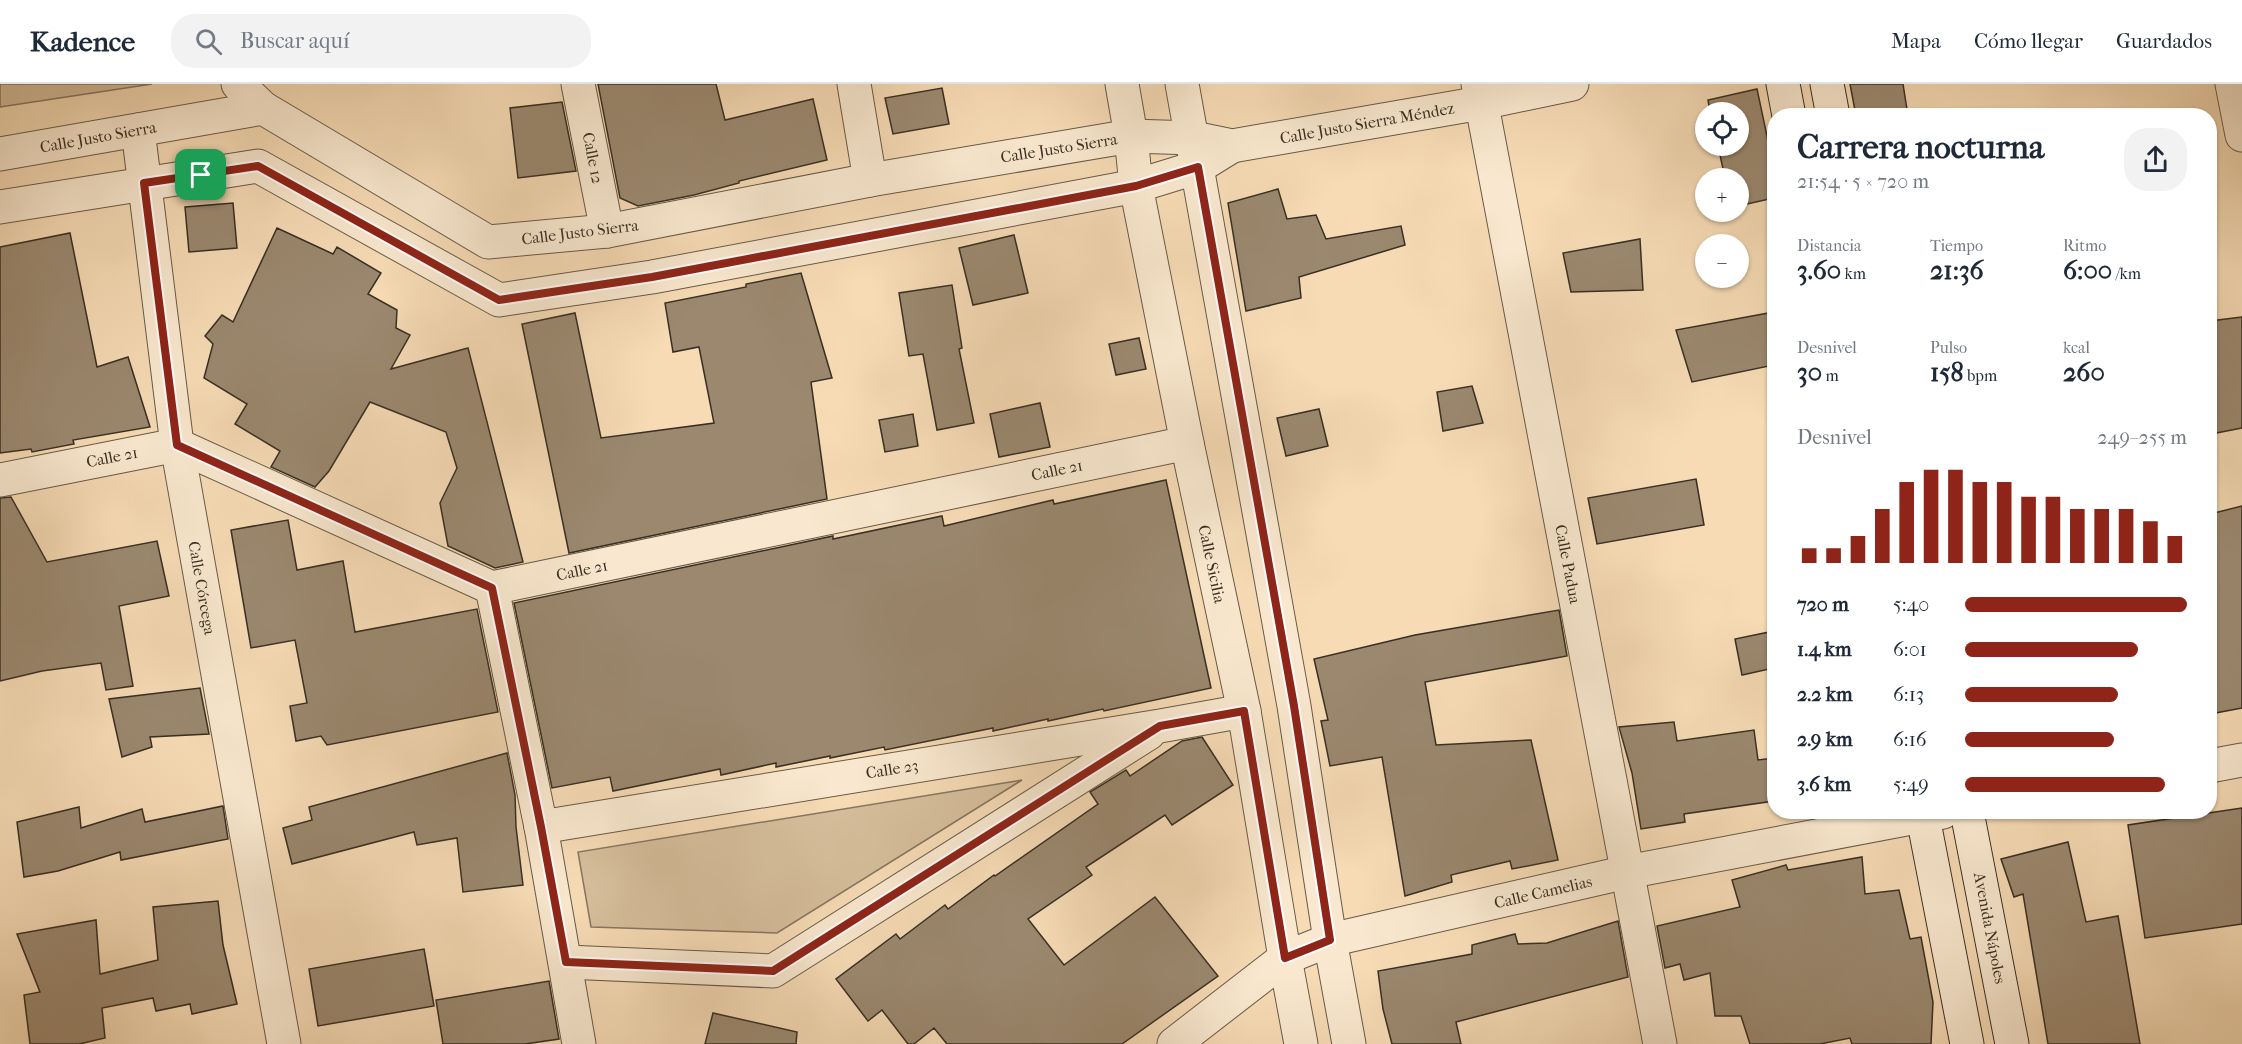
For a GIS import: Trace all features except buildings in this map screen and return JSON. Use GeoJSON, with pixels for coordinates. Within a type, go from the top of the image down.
{"type":"FeatureCollection","features":[{"type":"Feature","properties":{"kind":"street"},"geometry":{"type":"LineString","coordinates":[[238,84],[263,108]]}},
{"type":"Feature","properties":{"kind":"street","name":"Calle 12"},"geometry":{"type":"LineString","coordinates":[[578,84],[607,231]]}},
{"type":"Feature","properties":{"kind":"street"},"geometry":{"type":"LineString","coordinates":[[854,84],[870,180]]}},
{"type":"Feature","properties":{"kind":"street","name":"Calle Sicilia"},"geometry":{"type":"LineString","coordinates":[[1122,84],[1131,136],[1136,186],[1186,443],[1244,711],[1285,958],[1302,1044]]}},
{"type":"Feature","properties":{"kind":"street"},"geometry":{"type":"LineString","coordinates":[[1182,84],[1294,706],[1330,940],[1349,1044]]}},
{"type":"Feature","properties":{"kind":"street","name":"Calle Justo Sierra Méndez"},"geometry":{"type":"LineString","coordinates":[[1195,152],[1479,94],[1572,84]]}},
{"type":"Feature","properties":{"kind":"street"},"geometry":{"type":"LineString","coordinates":[[1783,84],[1788,108]]}},
{"type":"Feature","properties":{"kind":"street"},"geometry":{"type":"LineString","coordinates":[[1827,84],[1832,108]]}},
{"type":"Feature","properties":{"kind":"street"},"geometry":{"type":"LineString","coordinates":[[2232,84],[2242,135]]}},
{"type":"Feature","properties":{"kind":"street","name":"Calle Padua"},"geometry":{"type":"LineString","coordinates":[[1479,94],[1660,1044]]}},
{"type":"Feature","properties":{"kind":"street","name":"Calle Justo Sierra"},"geometry":{"type":"LineString","coordinates":[[0,154],[263,108],[488,242],[607,231],[870,180],[1131,136],[1195,152]]}},
{"type":"Feature","properties":{"kind":"street","name":"Calle Córcega"},"geometry":{"type":"LineString","coordinates":[[138,130],[177,445],[284,1044]]}},
{"type":"Feature","properties":{"kind":"street"},"geometry":{"type":"LineString","coordinates":[[0,207],[258,166],[499,300],[652,277],[1136,186],[1195,152]]}},
{"type":"Feature","properties":{"kind":"street","name":"Calle 21"},"geometry":{"type":"LineString","coordinates":[[492,588],[1186,443]]}},
{"type":"Feature","properties":{"kind":"street"},"geometry":{"type":"LineString","coordinates":[[177,445],[492,588],[541,827],[579,1044]]}},
{"type":"Feature","properties":{"kind":"street","name":"Calle 21"},"geometry":{"type":"LineString","coordinates":[[0,480],[177,445]]}},
{"type":"Feature","properties":{"kind":"street","name":"Calle 23"},"geometry":{"type":"LineString","coordinates":[[541,827],[1244,711]]}},
{"type":"Feature","properties":{"kind":"street"},"geometry":{"type":"LineString","coordinates":[[566,962],[773,971],[1160,726]]}},
{"type":"Feature","properties":{"kind":"street"},"geometry":{"type":"LineString","coordinates":[[2217,765],[2242,760]]}},
{"type":"Feature","properties":{"kind":"street","name":"Calle Camelias"},"geometry":{"type":"LineString","coordinates":[[1174,1044],[1285,958],[1330,940],[1627,872],[1894,819]]}},
{"type":"Feature","properties":{"kind":"street"},"geometry":{"type":"LineString","coordinates":[[1930,819],[1967,1044]]}},
{"type":"Feature","properties":{"kind":"street","name":"Avenida Nápoles"},"geometry":{"type":"LineString","coordinates":[[1968,819],[2012,1044]]}},
{"type":"Feature","properties":{"kind":"shaded area"},"geometry":{"type":"Polygon","coordinates":[[[0,84],[152,84],[0,107],[0,84]]]}},
{"type":"Feature","properties":{"kind":"shaded area"},"geometry":{"type":"Polygon","coordinates":[[[1022,780],[777,933],[591,927],[578,852],[1022,780]]]}},
{"type":"Feature","properties":{"kind":"route"},"geometry":{"type":"LineString","coordinates":[[258,166],[499,300],[652,277],[1136,186],[1198,167],[1294,706],[1330,940],[1285,958],[1244,711],[1160,726],[773,971],[566,962],[492,588],[177,445],[144,183],[201,175],[258,166]]}}]}
